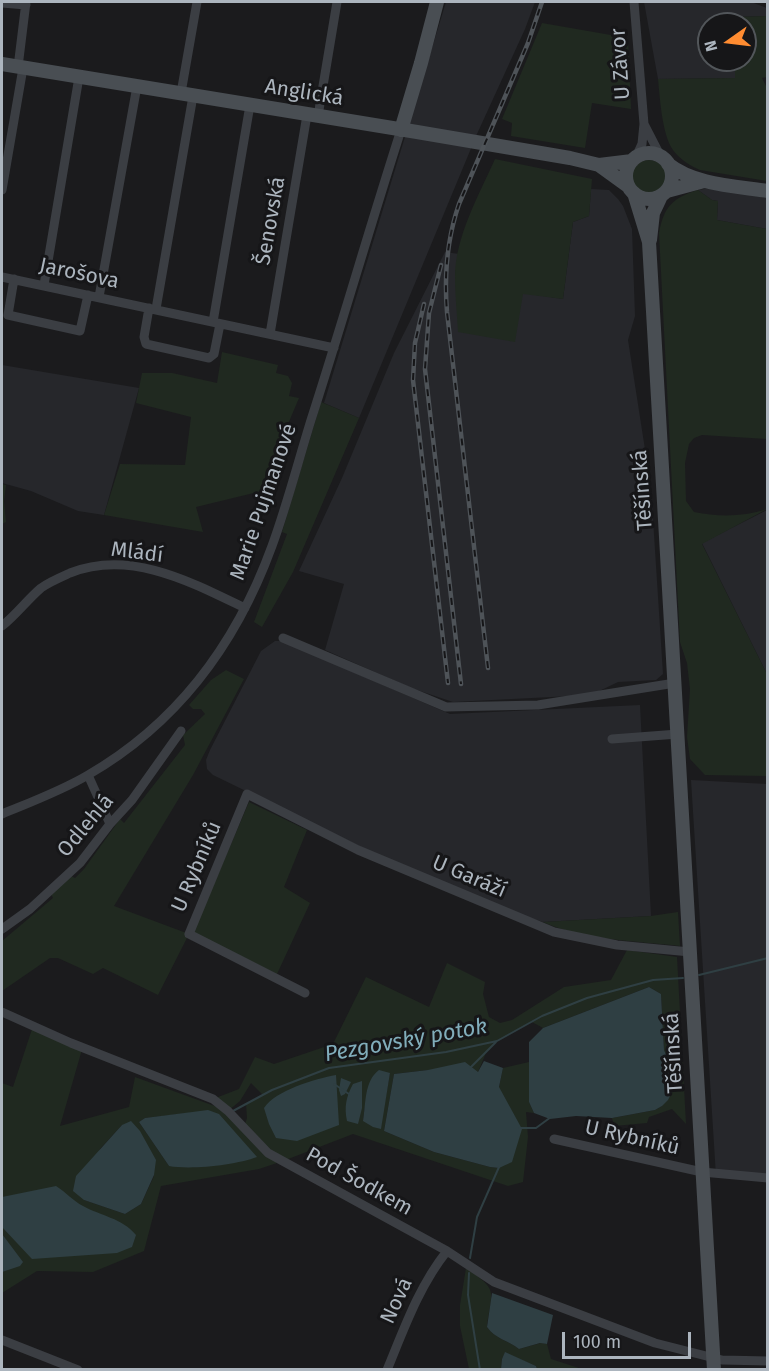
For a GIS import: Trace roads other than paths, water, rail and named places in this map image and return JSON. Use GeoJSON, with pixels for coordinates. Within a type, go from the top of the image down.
{"type":"FeatureCollection","features":[{"type":"Feature","properties":{"kind":"main road"},"geometry":{"type":"LineString","coordinates":[[401,130],[437,2]]}},
{"type":"Feature","properties":{"kind":"main road","name":"Anglická"},"geometry":{"type":"LineString","coordinates":[[2,64],[570,158],[599,165],[634,159]]}},
{"type":"Feature","properties":{"kind":"main road"},"geometry":{"type":"LineString","coordinates":[[704,181],[647,199],[631,190],[626,174],[634,159],[648,153],[665,160],[677,170],[704,181],[768,191]]}},
{"type":"Feature","properties":{"kind":"main road"},"geometry":{"type":"LineString","coordinates":[[664,194],[672,177],[665,160]]}},
{"type":"Feature","properties":{"kind":"main road","name":"Anglická"},"geometry":{"type":"LineString","coordinates":[[599,165],[631,190]]}},
{"type":"Feature","properties":{"kind":"main road","name":"Těšínská"},"geometry":{"type":"LineString","coordinates":[[631,190],[649,242]]}},
{"type":"Feature","properties":{"kind":"main road","name":"Těšínská"},"geometry":{"type":"LineString","coordinates":[[664,194],[653,213],[649,242],[714,1364]]}},
{"type":"Feature","properties":{"kind":"street"},"geometry":{"type":"LineString","coordinates":[[197,2],[187,94],[153,308],[144,337],[146,344],[209,358],[214,354],[250,105]]}},
{"type":"Feature","properties":{"kind":"street","name":"Šenovská"},"geometry":{"type":"LineString","coordinates":[[270,334],[312,116],[337,2]]}},
{"type":"Feature","properties":{"kind":"street","name":"U Závor"},"geometry":{"type":"LineString","coordinates":[[634,2],[644,124],[642,144],[634,159]]}},
{"type":"Feature","properties":{"kind":"street"},"geometry":{"type":"LineString","coordinates":[[2,3],[26,4],[21,67],[2,190]]}},
{"type":"Feature","properties":{"kind":"street"},"geometry":{"type":"LineString","coordinates":[[44,285],[79,77]]}},
{"type":"Feature","properties":{"kind":"street"},"geometry":{"type":"LineString","coordinates":[[99,297],[136,86]]}},
{"type":"Feature","properties":{"kind":"street","name":"U Závor"},"geometry":{"type":"LineString","coordinates":[[644,124],[665,160]]}},
{"type":"Feature","properties":{"kind":"street","name":"Marie Pujmanové"},"geometry":{"type":"LineString","coordinates":[[2,814],[88,775],[129,748],[163,718],[194,685],[230,637],[272,546],[401,130]]}},
{"type":"Feature","properties":{"kind":"street","name":"Jarošova"},"geometry":{"type":"LineString","coordinates":[[2,277],[334,348]]}},
{"type":"Feature","properties":{"kind":"street"},"geometry":{"type":"LineString","coordinates":[[14,279],[8,315],[80,331],[88,295]]}},
{"type":"Feature","properties":{"kind":"street","name":"Mládí"},"geometry":{"type":"LineString","coordinates":[[2,626],[42,587],[81,569],[108,565],[142,567],[175,576],[245,608]]}},
{"type":"Feature","properties":{"kind":"street"},"geometry":{"type":"LineString","coordinates":[[283,638],[446,707],[538,705],[675,683]]}},
{"type":"Feature","properties":{"kind":"street","name":"Odlehlá"},"geometry":{"type":"LineString","coordinates":[[2,929],[30,909],[80,863],[132,800],[181,731]]}},
{"type":"Feature","properties":{"kind":"street"},"geometry":{"type":"LineString","coordinates":[[612,739],[678,734]]}},
{"type":"Feature","properties":{"kind":"street"},"geometry":{"type":"LineString","coordinates":[[88,775],[110,824]]}},
{"type":"Feature","properties":{"kind":"street","name":"U Garáží"},"geometry":{"type":"LineString","coordinates":[[247,794],[358,850],[554,932],[617,945],[690,952]]}},
{"type":"Feature","properties":{"kind":"street","name":"U Rybníků"},"geometry":{"type":"LineString","coordinates":[[247,794],[189,934],[305,993]]}},
{"type":"Feature","properties":{"kind":"street","name":"Pod Šodkem"},"geometry":{"type":"LineString","coordinates":[[2,1012],[71,1043],[213,1099],[230,1113],[268,1153],[447,1251],[494,1282],[714,1364],[727,1361],[768,1361]]}},
{"type":"Feature","properties":{"kind":"street","name":"U Rybníků"},"geometry":{"type":"LineString","coordinates":[[554,1139],[702,1172],[768,1178]]}},
{"type":"Feature","properties":{"kind":"street","name":"Nová"},"geometry":{"type":"LineString","coordinates":[[387,1370],[422,1290],[433,1269],[447,1251]]}},
{"type":"Feature","properties":{"kind":"street"},"geometry":{"type":"LineString","coordinates":[[2,1340],[78,1370]]}},
{"type":"Feature","properties":{"kind":"waterway","name":"Pezgovský potok"},"geometry":{"type":"LineString","coordinates":[[699,975],[768,958]]}},
{"type":"Feature","properties":{"kind":"waterway","name":"Pezgovský potok"},"geometry":{"type":"LineString","coordinates":[[233,1111],[272,1090],[329,1068],[446,1052],[497,1041],[542,1016],[587,998],[653,980],[683,978]]}},
{"type":"Feature","properties":{"kind":"waterway"},"geometry":{"type":"LineString","coordinates":[[470,1068],[496,1042]]}},
{"type":"Feature","properties":{"kind":"waterway"},"geometry":{"type":"LineString","coordinates":[[334,1084],[349,1094]]}},
{"type":"Feature","properties":{"kind":"waterway"},"geometry":{"type":"LineString","coordinates":[[519,1128],[536,1128],[551,1117]]}},
{"type":"Feature","properties":{"kind":"waterway"},"geometry":{"type":"LineString","coordinates":[[470,1258],[477,1217],[499,1167]]}},
{"type":"Feature","properties":{"kind":"waterway"},"geometry":{"type":"LineString","coordinates":[[469,1273],[468,1295],[480,1370]]}},
{"type":"Feature","properties":{"kind":"railway"},"geometry":{"type":"LineString","coordinates":[[488,668],[447,312],[447,257],[459,204],[528,43],[542,2]]}},
{"type":"Feature","properties":{"kind":"railway"},"geometry":{"type":"LineString","coordinates":[[441,265],[429,313],[425,369],[461,684]]}},
{"type":"Feature","properties":{"kind":"railway"},"geometry":{"type":"LineString","coordinates":[[424,304],[415,343],[413,380],[448,683]]}}]}
